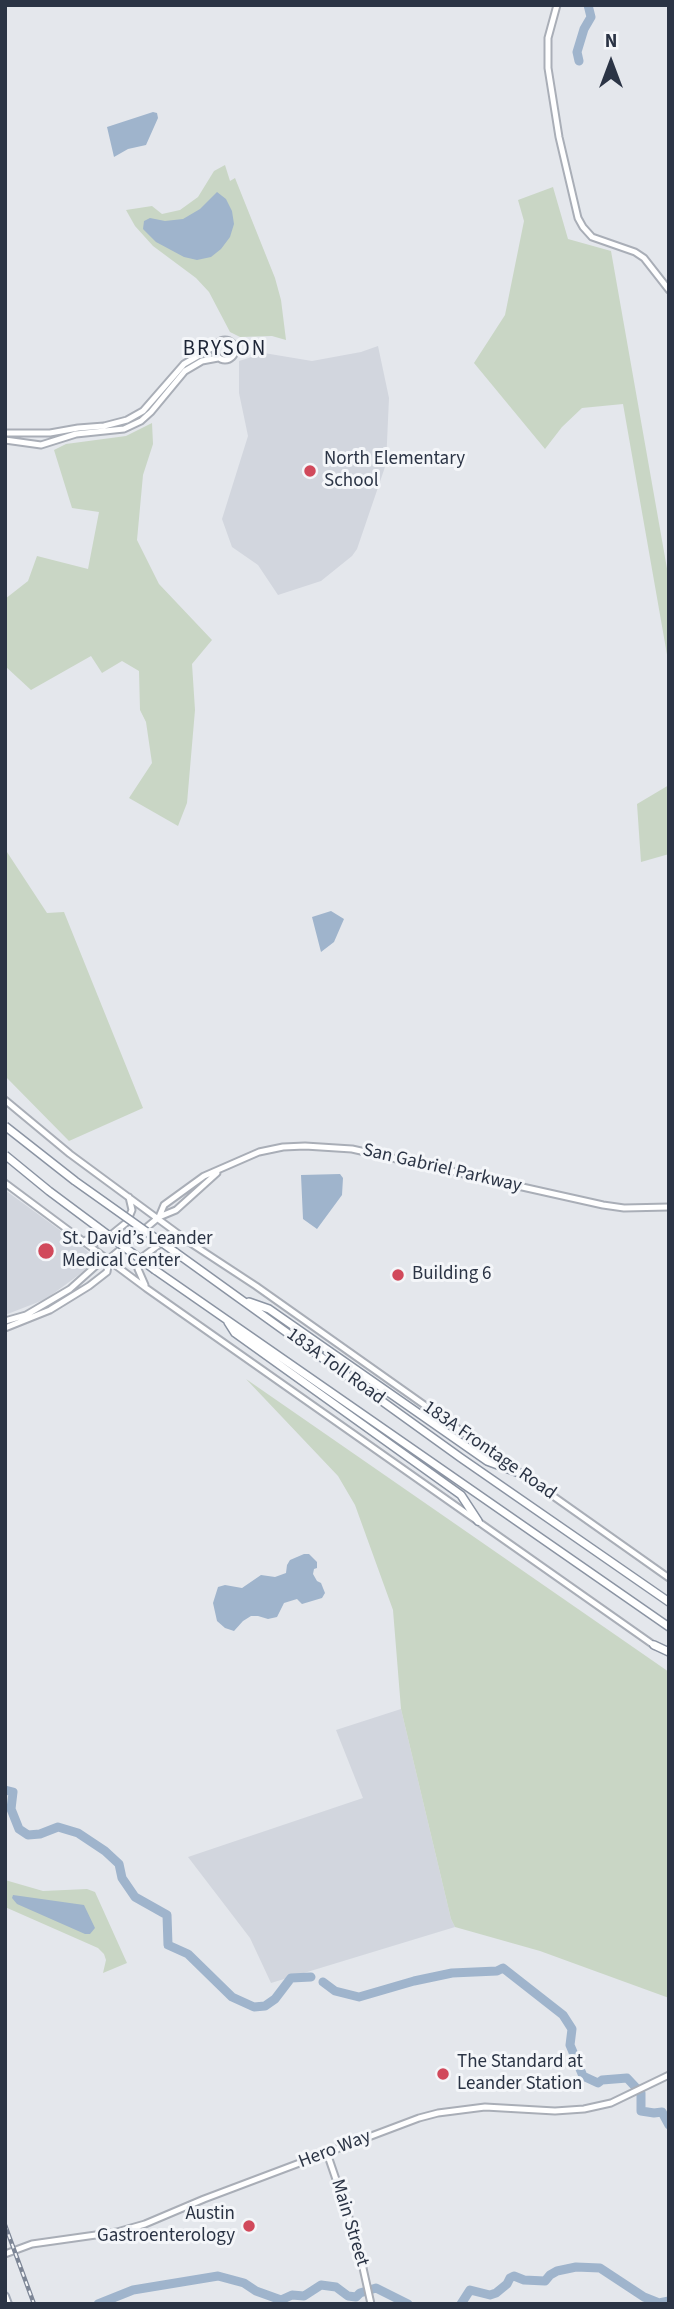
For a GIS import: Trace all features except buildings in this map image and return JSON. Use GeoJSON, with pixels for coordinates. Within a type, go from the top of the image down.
{"type":"FeatureCollection","features":[{"type":"Feature","properties":{"kind":"highway","name":"183A Toll Road"},"geometry":{"type":"LineString","coordinates":[[5,1126],[75,1181],[461,1458],[669,1602]]}},
{"type":"Feature","properties":{"kind":"highway","name":"183A Toll Road"},"geometry":{"type":"LineString","coordinates":[[5,1155],[155,1270],[669,1627]]}},
{"type":"Feature","properties":{"kind":"highway"},"geometry":{"type":"LineString","coordinates":[[241,1299],[269,1309],[487,1461],[522,1474]]}},
{"type":"Feature","properties":{"kind":"highway"},"geometry":{"type":"LineString","coordinates":[[226,1318],[234,1333],[461,1495],[478,1521]]}},
{"type":"Feature","properties":{"kind":"highway"},"geometry":{"type":"LineString","coordinates":[[654,1645],[669,1653]]}},
{"type":"Feature","properties":{"kind":"main road"},"geometry":{"type":"LineString","coordinates":[[5,2296],[8,2304]]}},
{"type":"Feature","properties":{"kind":"street"},"geometry":{"type":"LineString","coordinates":[[557,5],[548,38],[548,68],[559,137],[578,218],[592,237],[635,252],[644,258],[669,290]]}},
{"type":"Feature","properties":{"kind":"street"},"geometry":{"type":"LineString","coordinates":[[5,433],[50,433],[127,420],[143,411],[184,364],[220,341],[230,342],[234,347],[234,354],[229,359],[202,361],[185,371],[151,411],[131,426],[113,432],[76,434],[41,445],[5,440]]}},
{"type":"Feature","properties":{"kind":"street"},"geometry":{"type":"LineString","coordinates":[[215,346],[218,358]]}},
{"type":"Feature","properties":{"kind":"street","name":"183A Frontage Road"},"geometry":{"type":"LineString","coordinates":[[5,1100],[58,1144],[192,1244],[256,1286],[669,1578]]}},
{"type":"Feature","properties":{"kind":"street","name":"San Gabriel Parkway"},"geometry":{"type":"LineString","coordinates":[[159,1217],[164,1205],[196,1180],[259,1152],[305,1146],[352,1149],[603,1205],[636,1209],[669,1207]]}},
{"type":"Feature","properties":{"kind":"street","name":"San Gabriel Parkway"},"geometry":{"type":"LineString","coordinates":[[5,1321],[26,1315],[76,1284],[159,1217],[176,1210],[219,1170]]}},
{"type":"Feature","properties":{"kind":"street"},"geometry":{"type":"LineString","coordinates":[[5,1183],[146,1288],[654,1645]]}},
{"type":"Feature","properties":{"kind":"street"},"geometry":{"type":"LineString","coordinates":[[83,1240],[97,1242],[106,1239],[127,1222],[132,1210],[128,1196]]}},
{"type":"Feature","properties":{"kind":"street"},"geometry":{"type":"LineString","coordinates":[[146,1288],[138,1269],[141,1258],[168,1238],[192,1244]]}},
{"type":"Feature","properties":{"kind":"street","name":"San Gabriel Parkway"},"geometry":{"type":"LineString","coordinates":[[5,1328],[50,1310],[89,1286],[107,1272],[109,1259]]}},
{"type":"Feature","properties":{"kind":"street","name":"Hero Way"},"geometry":{"type":"LineString","coordinates":[[5,2254],[32,2244],[117,2232],[145,2224],[419,2118],[453,2110],[485,2108],[573,2111],[611,2103],[669,2075]]}},
{"type":"Feature","properties":{"kind":"street","name":"Main Street"},"geometry":{"type":"LineString","coordinates":[[327,2153],[359,2246],[371,2304]]}},
{"type":"Feature","properties":{"kind":"shaded area","name":"North Elementary School"},"geometry":{"type":"Polygon","coordinates":[[[378,346],[389,398],[386,464],[357,549],[321,581],[278,595],[258,565],[232,547],[222,519],[248,436],[239,393],[239,361],[264,353],[312,361],[378,346]]]}},
{"type":"Feature","properties":{"kind":"shaded area","name":"St. David’s Leander Medical Center"},"geometry":{"type":"Polygon","coordinates":[[[5,1190],[83,1247],[92,1259],[84,1271],[46,1299],[5,1315],[5,1190]]]}},
{"type":"Feature","properties":{"kind":"shaded area"},"geometry":{"type":"Polygon","coordinates":[[[401,1709],[455,1927],[271,1983],[250,1938],[188,1857],[363,1798],[336,1730],[401,1709]]]}},
{"type":"Feature","properties":{"kind":"green space"},"geometry":{"type":"Polygon","coordinates":[[[225,165],[230,181],[235,178],[275,278],[286,340],[272,336],[240,337],[230,332],[209,292],[196,278],[153,246],[135,226],[126,210],[152,206],[162,214],[180,210],[198,197],[214,171],[225,165]]]}},
{"type":"Feature","properties":{"kind":"green space"},"geometry":{"type":"Polygon","coordinates":[[[553,187],[568,239],[611,251],[669,580],[669,666],[623,404],[582,408],[562,427],[545,449],[474,363],[505,315],[524,221],[518,200],[553,187]]]}},
{"type":"Feature","properties":{"kind":"green space"},"geometry":{"type":"Polygon","coordinates":[[[152,423],[153,444],[143,475],[137,540],[159,584],[212,640],[192,664],[195,710],[187,803],[178,826],[129,798],[152,763],[146,722],[140,710],[139,671],[122,661],[102,673],[91,656],[31,690],[5,666],[5,599],[28,581],[37,556],[88,569],[99,512],[72,508],[54,450],[66,444],[126,436],[152,423]]]}},
{"type":"Feature","properties":{"kind":"green space"},"geometry":{"type":"Polygon","coordinates":[[[669,785],[669,854],[641,862],[637,804],[669,785]]]}},
{"type":"Feature","properties":{"kind":"green space"},"geometry":{"type":"Polygon","coordinates":[[[5,849],[47,913],[64,912],[143,1108],[69,1141],[5,1076],[5,849]]]}},
{"type":"Feature","properties":{"kind":"green space"},"geometry":{"type":"Polygon","coordinates":[[[246,1379],[669,1672],[669,1998],[540,1951],[455,1927],[401,1709],[393,1610],[355,1505],[338,1476],[246,1379]]]}},
{"type":"Feature","properties":{"kind":"green space"},"geometry":{"type":"Polygon","coordinates":[[[5,1880],[43,1891],[87,1889],[95,1892],[127,1963],[103,1973],[106,1960],[98,1948],[5,1907],[5,1880]]]}},
{"type":"Feature","properties":{"kind":"water"},"geometry":{"type":"Polygon","coordinates":[[[157,113],[158,118],[146,145],[128,149],[114,157],[107,127],[157,113]]]}},
{"type":"Feature","properties":{"kind":"water"},"geometry":{"type":"Polygon","coordinates":[[[217,192],[226,199],[234,224],[230,237],[211,257],[197,260],[184,257],[156,242],[143,229],[144,221],[150,218],[165,221],[183,219],[200,209],[217,192]]]}},
{"type":"Feature","properties":{"kind":"water"},"geometry":{"type":"Polygon","coordinates":[[[331,911],[344,919],[334,942],[321,952],[312,917],[331,911]]]}},
{"type":"Feature","properties":{"kind":"water"},"geometry":{"type":"Polygon","coordinates":[[[340,1174],[343,1178],[342,1195],[317,1229],[303,1219],[301,1175],[340,1174]]]}},
{"type":"Feature","properties":{"kind":"water"},"geometry":{"type":"Polygon","coordinates":[[[309,1554],[317,1562],[313,1574],[325,1593],[322,1598],[302,1604],[297,1599],[284,1603],[277,1617],[268,1619],[251,1616],[234,1631],[217,1621],[213,1603],[218,1587],[225,1585],[242,1588],[261,1575],[275,1577],[286,1573],[290,1560],[309,1554]]]}},
{"type":"Feature","properties":{"kind":"water"},"geometry":{"type":"Polygon","coordinates":[[[13,1895],[84,1905],[95,1928],[90,1934],[85,1934],[17,1904],[12,1898],[13,1895]]]}},
{"type":"Feature","properties":{"kind":"waterway"},"geometry":{"type":"LineString","coordinates":[[579,61],[577,52],[591,17],[588,5]]}},
{"type":"Feature","properties":{"kind":"waterway"},"geometry":{"type":"LineString","coordinates":[[5,1790],[13,1792],[11,1809],[19,1829],[28,1835],[40,1834],[58,1827],[78,1833],[105,1851],[119,1864],[122,1878],[135,1897],[167,1915],[168,1945],[188,1954],[232,1997],[254,2007],[265,2006],[275,1999],[291,1978],[311,1977]]}},
{"type":"Feature","properties":{"kind":"waterway"},"geometry":{"type":"LineString","coordinates":[[323,1982],[335,1991],[359,1997],[452,1973],[497,1971],[503,1968],[563,2015],[572,2029],[570,2045],[583,2076],[598,2083],[602,2080],[627,2078],[641,2093],[641,2111],[662,2112],[669,2125]]}},
{"type":"Feature","properties":{"kind":"waterway"},"geometry":{"type":"LineString","coordinates":[[461,2304],[470,2290],[490,2295],[496,2293],[514,2276],[524,2280],[545,2281],[557,2271],[576,2267],[600,2268],[644,2297],[659,2303],[669,2301]]}},
{"type":"Feature","properties":{"kind":"waterway"},"geometry":{"type":"LineString","coordinates":[[98,2304],[133,2290],[218,2276],[244,2283],[256,2291],[281,2300],[292,2295],[304,2296],[321,2285],[336,2287],[348,2296],[356,2297],[376,2288],[408,2304]]}},
{"type":"Feature","properties":{"kind":"railway"},"geometry":{"type":"LineString","coordinates":[[5,2225],[34,2304]]}},
{"type":"Feature","properties":{"kind":"place","name":"North Elementary School"},"geometry":{"type":"Point","coordinates":[310,471]}},
{"type":"Feature","properties":{"kind":"place","name":"St. David’s Leander Medical Center"},"geometry":{"type":"Point","coordinates":[46,1251]}},
{"type":"Feature","properties":{"kind":"place","name":"Building 6"},"geometry":{"type":"Point","coordinates":[398,1275]}},
{"type":"Feature","properties":{"kind":"place","name":"The Standard at Leander Station"},"geometry":{"type":"Point","coordinates":[443,2074]}},
{"type":"Feature","properties":{"kind":"place","name":"Austin Gastroenterology"},"geometry":{"type":"Point","coordinates":[249,2226]}},
{"type":"Feature","properties":{"kind":"district","name":"BRYSON"},"geometry":{"type":"Point","coordinates":[225,350]}}]}
